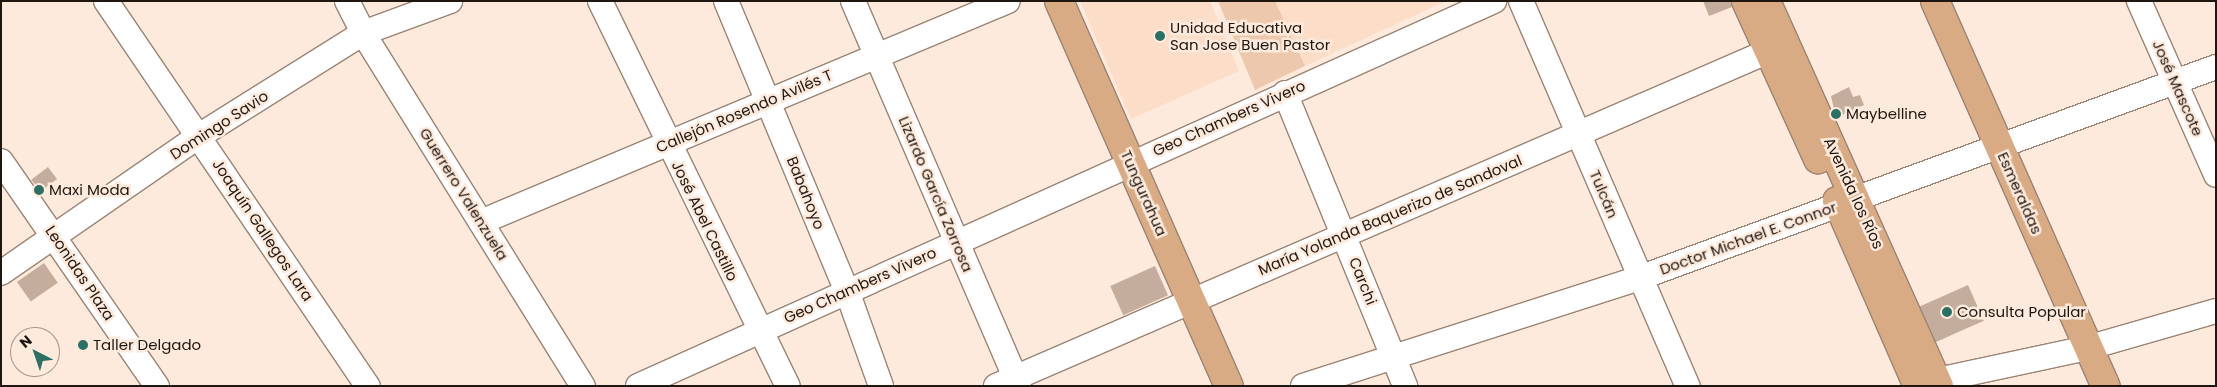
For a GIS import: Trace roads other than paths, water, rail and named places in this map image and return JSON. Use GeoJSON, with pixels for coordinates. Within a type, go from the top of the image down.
{"type":"FeatureCollection","features":[{"type":"Feature","properties":{"kind":"main road","name":"Tungurahua"},"geometry":{"type":"LineString","coordinates":[[1059,1],[1229,386]]}},
{"type":"Feature","properties":{"kind":"main road","name":"Avenida los Ríos"},"geometry":{"type":"LineString","coordinates":[[1746,1],[1776,48],[1848,202],[1925,384]]}},
{"type":"Feature","properties":{"kind":"main road","name":"Avenida los Ríos"},"geometry":{"type":"LineString","coordinates":[[1766,1],[1776,48]]}},
{"type":"Feature","properties":{"kind":"main road","name":"Esmeraldas"},"geometry":{"type":"LineString","coordinates":[[1934,1],[2007,144]]}},
{"type":"Feature","properties":{"kind":"main road","name":"Esmeraldas"},"geometry":{"type":"LineString","coordinates":[[1953,1],[2007,144],[2095,346],[2106,386]]}},
{"type":"Feature","properties":{"kind":"main road","name":"Esmeraldas"},"geometry":{"type":"LineString","coordinates":[[2095,346],[2123,386]]}},
{"type":"Feature","properties":{"kind":"street","name":"Joaquín Gallegos Lara"},"geometry":{"type":"LineString","coordinates":[[106,1],[368,386]]}},
{"type":"Feature","properties":{"kind":"street","name":"Guerrero Valenzuela"},"geometry":{"type":"LineString","coordinates":[[347,1],[363,33],[583,386]]}},
{"type":"Feature","properties":{"kind":"street","name":"Domingo Savio"},"geometry":{"type":"LineString","coordinates":[[1,273],[199,136],[363,33],[450,1]]}},
{"type":"Feature","properties":{"kind":"street","name":"José Abel Castillo"},"geometry":{"type":"LineString","coordinates":[[600,1],[667,143],[788,386]]}},
{"type":"Feature","properties":{"kind":"street","name":"Babahoyo"},"geometry":{"type":"LineString","coordinates":[[726,1],[847,291],[881,386]]}},
{"type":"Feature","properties":{"kind":"street","name":"Lizardo García Zorrosa"},"geometry":{"type":"LineString","coordinates":[[854,1],[956,241],[1010,383]]}},
{"type":"Feature","properties":{"kind":"street","name":"Callejón Rosendo Avilés T"},"geometry":{"type":"LineString","coordinates":[[480,222],[1008,1]]}},
{"type":"Feature","properties":{"kind":"street","name":"Geo Chambers Vivero"},"geometry":{"type":"LineString","coordinates":[[638,386],[1131,162],[1494,1]]}},
{"type":"Feature","properties":{"kind":"street","name":"Tulcán"},"geometry":{"type":"LineString","coordinates":[[1521,1],[1639,278],[1688,386]]}},
{"type":"Feature","properties":{"kind":"street","name":"José Mascote"},"geometry":{"type":"LineString","coordinates":[[2139,1],[2216,175]]}},
{"type":"Feature","properties":{"kind":"street","name":"María Yolanda Baquerizo de Sandoval"},"geometry":{"type":"LineString","coordinates":[[1010,383],[1344,234],[1776,48]]}},
{"type":"Feature","properties":{"kind":"street","name":"Doctor Michael E. Connor"},"geometry":{"type":"LineString","coordinates":[[1303,386],[1639,278],[2216,67]]}},
{"type":"Feature","properties":{"kind":"street","name":"Carchi"},"geometry":{"type":"LineString","coordinates":[[1285,93],[1405,386]]}},
{"type":"Feature","properties":{"kind":"street","name":"Leonidas Plaza"},"geometry":{"type":"LineString","coordinates":[[1,162],[55,236],[157,386]]}},
{"type":"Feature","properties":{"kind":"street"},"geometry":{"type":"LineString","coordinates":[[1925,384],[2095,346],[2216,311]]}},
{"type":"Feature","properties":{"kind":"place","name":"Unidad Educativa San Jose Buen Pastor"},"geometry":{"type":"Point","coordinates":[1160,36]}},
{"type":"Feature","properties":{"kind":"place","name":"Maybelline"},"geometry":{"type":"Point","coordinates":[1836,114]}},
{"type":"Feature","properties":{"kind":"place","name":"Maxi Moda"},"geometry":{"type":"Point","coordinates":[39,190]}},
{"type":"Feature","properties":{"kind":"place","name":"Consulta Popular"},"geometry":{"type":"Point","coordinates":[1947,312]}},
{"type":"Feature","properties":{"kind":"place","name":"Taller Delgado"},"geometry":{"type":"Point","coordinates":[83,345]}}]}
